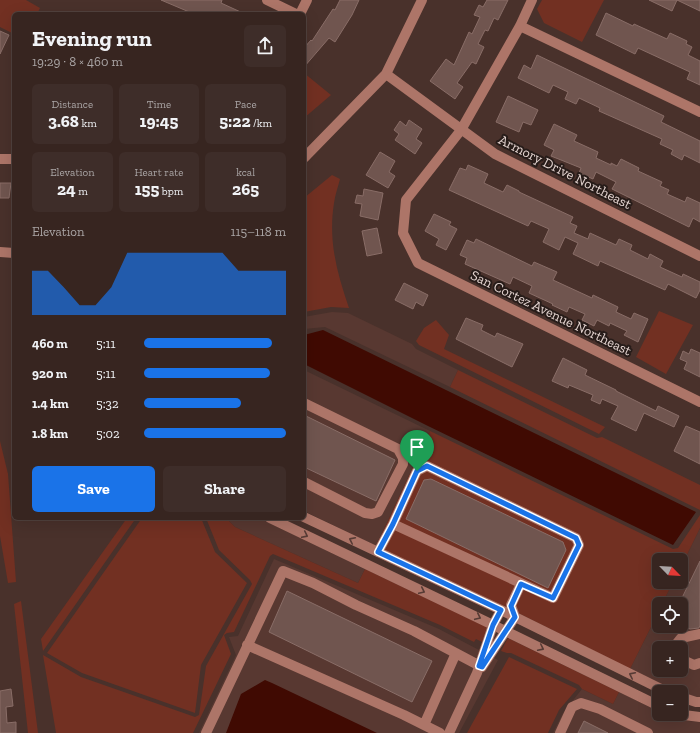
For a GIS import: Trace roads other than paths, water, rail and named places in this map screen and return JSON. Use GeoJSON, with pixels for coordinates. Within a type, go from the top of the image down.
{"type":"FeatureCollection","features":[{"type":"Feature","properties":{"kind":"street"},"geometry":{"type":"LineString","coordinates":[[267,0],[292,12]]}},
{"type":"Feature","properties":{"kind":"street"},"geometry":{"type":"LineString","coordinates":[[301,12],[307,0]]}},
{"type":"Feature","properties":{"kind":"street"},"geometry":{"type":"LineString","coordinates":[[306,156],[386,74],[422,0]]}},
{"type":"Feature","properties":{"kind":"street"},"geometry":{"type":"LineString","coordinates":[[461,130],[520,26],[532,0]]}},
{"type":"Feature","properties":{"kind":"street"},"geometry":{"type":"LineString","coordinates":[[520,26],[700,112]]}},
{"type":"Feature","properties":{"kind":"street","name":"Armory Drive Northeast"},"geometry":{"type":"LineString","coordinates":[[386,74],[495,154],[700,256]]}},
{"type":"Feature","properties":{"kind":"street","name":"San Cortez Avenue Northeast"},"geometry":{"type":"LineString","coordinates":[[461,130],[406,200],[403,234],[418,263],[700,402]]}},
{"type":"Feature","properties":{"kind":"street"},"geometry":{"type":"LineString","coordinates":[[0,159],[12,159]]}},
{"type":"Feature","properties":{"kind":"street"},"geometry":{"type":"LineString","coordinates":[[0,252],[12,252]]}},
{"type":"Feature","properties":{"kind":"street"},"geometry":{"type":"LineString","coordinates":[[306,404],[398,449],[403,458],[403,464],[378,512],[372,514],[365,513],[306,483]]}},
{"type":"Feature","properties":{"kind":"street"},"geometry":{"type":"LineString","coordinates":[[378,552],[393,524],[417,471],[427,466],[576,538],[579,545],[553,598],[393,524]]}},
{"type":"Feature","properties":{"kind":"street"},"geometry":{"type":"LineString","coordinates":[[306,518],[501,610],[653,685]]}},
{"type":"Feature","properties":{"kind":"street"},"geometry":{"type":"LineString","coordinates":[[274,520],[652,703]]}},
{"type":"Feature","properties":{"kind":"street"},"geometry":{"type":"LineString","coordinates":[[206,733],[282,571],[313,583],[414,631],[456,653],[480,669]]}},
{"type":"Feature","properties":{"kind":"street"},"geometry":{"type":"LineString","coordinates":[[480,669],[493,625],[501,610],[511,606],[521,584]]}},
{"type":"Feature","properties":{"kind":"street"},"geometry":{"type":"LineString","coordinates":[[511,606],[515,617]]}},
{"type":"Feature","properties":{"kind":"street"},"geometry":{"type":"LineString","coordinates":[[449,733],[480,669],[515,617]]}},
{"type":"Feature","properties":{"kind":"street"},"geometry":{"type":"LineString","coordinates":[[679,641],[681,638],[700,634]]}},
{"type":"Feature","properties":{"kind":"street"},"geometry":{"type":"LineString","coordinates":[[247,645],[440,733]]}},
{"type":"Feature","properties":{"kind":"street"},"geometry":{"type":"LineString","coordinates":[[424,725],[456,653]]}},
{"type":"Feature","properties":{"kind":"street"},"geometry":{"type":"LineString","coordinates":[[688,662],[694,665],[700,663]]}},
{"type":"Feature","properties":{"kind":"street"},"geometry":{"type":"LineString","coordinates":[[688,699],[700,702]]}},
{"type":"Feature","properties":{"kind":"street"},"geometry":{"type":"LineString","coordinates":[[560,733],[572,707],[581,703],[600,709],[648,733]]}},
{"type":"Feature","properties":{"kind":"street"},"geometry":{"type":"LineString","coordinates":[[688,716],[700,717]]}}]}
